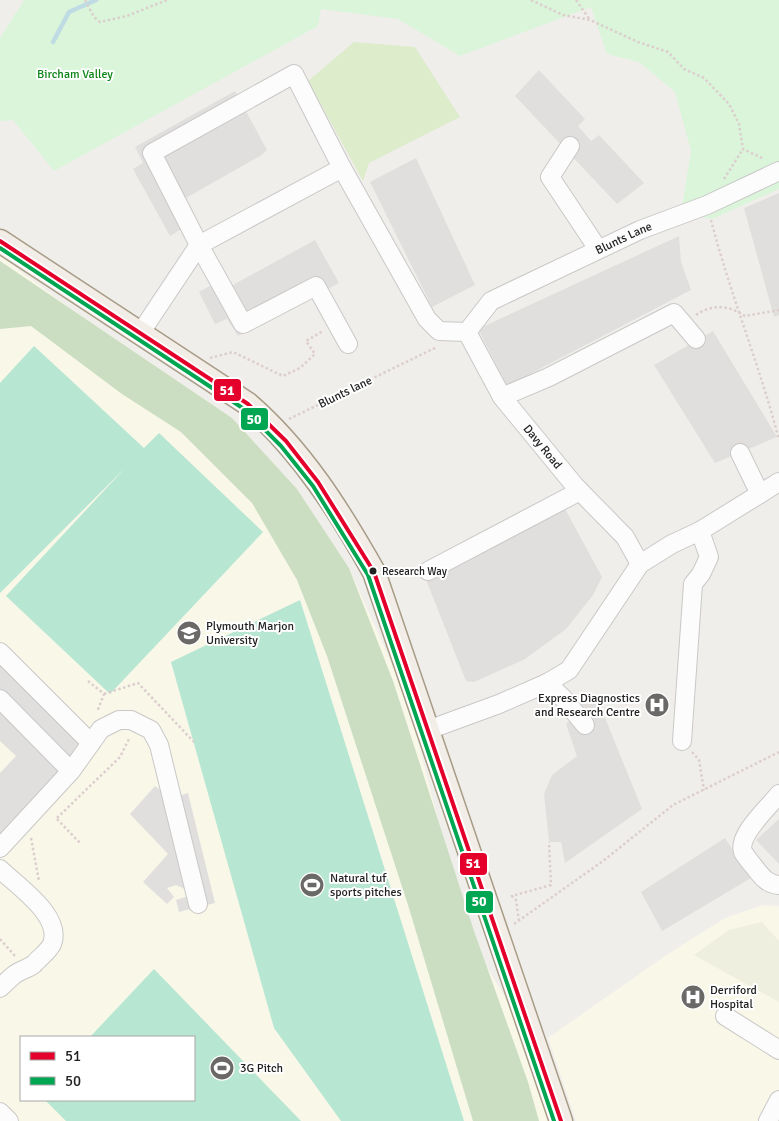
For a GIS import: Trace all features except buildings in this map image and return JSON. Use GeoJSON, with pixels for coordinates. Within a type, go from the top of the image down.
{"type":"FeatureCollection","features":[{"type":"Feature","properties":{"kind":"main road"},"geometry":{"type":"LineString","coordinates":[[0,241],[248,404],[274,427],[315,476],[374,572],[560,1121]]}},
{"type":"Feature","properties":{"kind":"street"},"geometry":{"type":"LineString","coordinates":[[348,344],[316,286],[243,324],[199,245],[152,153],[294,74],[342,168],[423,314],[432,326],[439,331],[472,325]]}},
{"type":"Feature","properties":{"kind":"street"},"geometry":{"type":"LineString","coordinates":[[570,146],[550,177],[598,249]]}},
{"type":"Feature","properties":{"kind":"street"},"geometry":{"type":"LineString","coordinates":[[141,332],[199,245],[342,168]]}},
{"type":"Feature","properties":{"kind":"street","name":"Blunts Lane"},"geometry":{"type":"LineString","coordinates":[[472,325],[491,302],[598,249],[640,230],[710,204],[779,171]]}},
{"type":"Feature","properties":{"kind":"street"},"geometry":{"type":"LineString","coordinates":[[502,397],[549,377],[674,313],[696,339]]}},
{"type":"Feature","properties":{"kind":"street","name":"Davy Road"},"geometry":{"type":"LineString","coordinates":[[472,325],[502,397],[580,491],[625,537],[640,564]]}},
{"type":"Feature","properties":{"kind":"street"},"geometry":{"type":"LineString","coordinates":[[740,453],[760,494]]}},
{"type":"Feature","properties":{"kind":"street"},"geometry":{"type":"LineString","coordinates":[[428,730],[547,683],[569,670],[640,564],[672,544],[700,531],[779,482]]}},
{"type":"Feature","properties":{"kind":"street"},"geometry":{"type":"LineString","coordinates":[[428,571],[580,491]]}},
{"type":"Feature","properties":{"kind":"street"},"geometry":{"type":"LineString","coordinates":[[682,741],[693,584],[701,574],[709,557],[700,531]]}},
{"type":"Feature","properties":{"kind":"street"},"geometry":{"type":"LineString","coordinates":[[0,652],[85,737]]}},
{"type":"Feature","properties":{"kind":"street"},"geometry":{"type":"LineString","coordinates":[[547,683],[563,698],[585,725]]}},
{"type":"Feature","properties":{"kind":"street"},"geometry":{"type":"LineString","coordinates":[[0,699],[71,771]]}},
{"type":"Feature","properties":{"kind":"street"},"geometry":{"type":"LineString","coordinates":[[0,848],[71,771],[85,737],[119,720],[131,720],[151,730],[160,745],[198,904]]}},
{"type":"Feature","properties":{"kind":"street"},"geometry":{"type":"LineString","coordinates":[[779,794],[746,833],[743,852],[766,881],[779,885]]}},
{"type":"Feature","properties":{"kind":"street"},"geometry":{"type":"LineString","coordinates":[[0,869],[38,904],[52,922],[52,944],[31,966],[13,976],[0,988]]}},
{"type":"Feature","properties":{"kind":"street"},"geometry":{"type":"LineString","coordinates":[[725,1016],[779,1050]]}},
{"type":"Feature","properties":{"kind":"street"},"geometry":{"type":"LineString","coordinates":[[768,1121],[779,1100]]}},
{"type":"Feature","properties":{"kind":"street"},"geometry":{"type":"LineString","coordinates":[[0,1112],[9,1121]]}},
{"type":"Feature","properties":{"kind":"path"},"geometry":{"type":"LineString","coordinates":[[85,0],[94,17],[100,22],[127,16],[159,1],[166,0]]}},
{"type":"Feature","properties":{"kind":"path"},"geometry":{"type":"LineString","coordinates":[[531,0],[563,15],[590,20],[638,42],[668,52],[684,69],[704,78],[729,104],[739,124],[743,149],[729,168],[710,204],[736,310],[770,405],[779,440]]}},
{"type":"Feature","properties":{"kind":"path"},"geometry":{"type":"LineString","coordinates":[[576,0],[590,20]]}},
{"type":"Feature","properties":{"kind":"path"},"geometry":{"type":"LineString","coordinates":[[743,149],[765,160]]}},
{"type":"Feature","properties":{"kind":"path"},"geometry":{"type":"LineString","coordinates":[[684,323],[708,307],[736,310],[745,316],[779,310]]}},
{"type":"Feature","properties":{"kind":"path"},"geometry":{"type":"LineString","coordinates":[[194,368],[219,354],[234,352],[283,376],[300,368],[315,354],[306,341],[337,324]]}},
{"type":"Feature","properties":{"kind":"path","name":"Blunts lane"},"geometry":{"type":"LineString","coordinates":[[274,427],[415,358]]}},
{"type":"Feature","properties":{"kind":"path"},"geometry":{"type":"LineString","coordinates":[[88,681],[104,694],[120,691],[138,683],[194,742]]}},
{"type":"Feature","properties":{"kind":"path"},"geometry":{"type":"LineString","coordinates":[[85,737],[104,694]]}},
{"type":"Feature","properties":{"kind":"path"},"geometry":{"type":"LineString","coordinates":[[56,818],[120,757],[129,737],[134,737]]}},
{"type":"Feature","properties":{"kind":"path"},"geometry":{"type":"LineString","coordinates":[[682,741],[698,760],[704,790]]}},
{"type":"Feature","properties":{"kind":"path"},"geometry":{"type":"LineString","coordinates":[[495,929],[519,921],[603,861],[673,805],[779,752]]}},
{"type":"Feature","properties":{"kind":"path"},"geometry":{"type":"LineString","coordinates":[[39,806],[56,818],[80,843]]}},
{"type":"Feature","properties":{"kind":"path"},"geometry":{"type":"LineString","coordinates":[[24,824],[30,832],[42,896],[38,904]]}},
{"type":"Feature","properties":{"kind":"path"},"geometry":{"type":"LineString","coordinates":[[519,921],[516,900],[512,896],[551,885],[549,842]]}},
{"type":"Feature","properties":{"kind":"path"},"geometry":{"type":"LineString","coordinates":[[0,939],[26,968]]}},
{"type":"Feature","properties":{"kind":"shaded area"},"geometry":{"type":"Polygon","coordinates":[[[539,70],[585,119],[578,126],[591,141],[599,135],[644,183],[617,204],[515,96],[539,70]]]}},
{"type":"Feature","properties":{"kind":"shaded area"},"geometry":{"type":"Polygon","coordinates":[[[235,91],[267,150],[260,156],[184,199],[195,221],[170,236],[133,169],[143,163],[135,147],[235,91]]]}},
{"type":"Feature","properties":{"kind":"shaded area"},"geometry":{"type":"Polygon","coordinates":[[[416,158],[475,285],[432,307],[370,182],[416,158]]]}},
{"type":"Feature","properties":{"kind":"shaded area"},"geometry":{"type":"Polygon","coordinates":[[[779,193],[779,315],[774,317],[744,208],[779,193]]]}},
{"type":"Feature","properties":{"kind":"shaded area"},"geometry":{"type":"Polygon","coordinates":[[[679,236],[681,262],[691,290],[507,386],[478,329],[679,236]]]}},
{"type":"Feature","properties":{"kind":"shaded area"},"geometry":{"type":"Polygon","coordinates":[[[315,240],[339,283],[238,336],[227,319],[215,324],[199,292],[226,277],[231,286],[315,240]]]}},
{"type":"Feature","properties":{"kind":"shaded area","name":"Plymouth Marjon University"},"geometry":{"type":"Polygon","coordinates":[[[0,256],[74,311],[232,418],[297,489],[349,568],[407,698],[467,934],[517,1017],[551,1121],[0,1121],[0,256]]]}},
{"type":"Feature","properties":{"kind":"shaded area"},"geometry":{"type":"Polygon","coordinates":[[[713,331],[777,437],[715,463],[654,365],[713,331]]]}},
{"type":"Feature","properties":{"kind":"shaded area"},"geometry":{"type":"Polygon","coordinates":[[[564,507],[602,577],[593,595],[566,629],[525,659],[474,682],[466,681],[425,577],[564,507]]]}},
{"type":"Feature","properties":{"kind":"shaded area"},"geometry":{"type":"Polygon","coordinates":[[[0,643],[103,742],[0,851],[0,773],[16,756],[0,741],[0,643]]]}},
{"type":"Feature","properties":{"kind":"shaded area"},"geometry":{"type":"Polygon","coordinates":[[[580,695],[599,703],[642,809],[565,863],[561,842],[549,842],[544,794],[552,775],[577,756],[566,724],[574,717],[565,707],[580,695]]]}},
{"type":"Feature","properties":{"kind":"shaded area"},"geometry":{"type":"Polygon","coordinates":[[[155,786],[163,792],[178,796],[188,793],[215,903],[179,912],[176,900],[189,896],[183,888],[176,885],[167,888],[174,897],[167,904],[143,882],[168,854],[130,814],[155,786]]]}},
{"type":"Feature","properties":{"kind":"shaded area"},"geometry":{"type":"Polygon","coordinates":[[[779,819],[779,864],[756,840],[779,819]]]}},
{"type":"Feature","properties":{"kind":"shaded area"},"geometry":{"type":"Polygon","coordinates":[[[725,838],[751,878],[662,931],[641,892],[725,838]]]}},
{"type":"Feature","properties":{"kind":"shaded area","name":"Derriford Hospital"},"geometry":{"type":"Polygon","coordinates":[[[763,905],[779,906],[779,1121],[576,1121],[548,1038],[665,956],[725,918],[763,905]]]}},
{"type":"Feature","properties":{"kind":"green space","name":"Bircham Valley"},"geometry":{"type":"Polygon","coordinates":[[[24,0],[779,0],[779,189],[712,219],[681,212],[691,151],[675,92],[639,62],[607,54],[591,7],[460,56],[398,19],[321,9],[318,26],[54,171],[13,120],[0,121],[0,38],[24,0]]]}},
{"type":"Feature","properties":{"kind":"green space"},"geometry":{"type":"Polygon","coordinates":[[[354,42],[415,47],[460,117],[369,163],[363,181],[308,81],[354,42]]]}},
{"type":"Feature","properties":{"kind":"green space"},"geometry":{"type":"Polygon","coordinates":[[[0,261],[232,418],[297,489],[349,568],[393,681],[474,931],[528,1082],[539,1121],[473,1121],[408,905],[327,656],[297,580],[252,503],[181,432],[122,394],[31,326],[0,329],[0,261]]]}},
{"type":"Feature","properties":{"kind":"green space"},"geometry":{"type":"Polygon","coordinates":[[[34,346],[144,448],[159,433],[263,532],[110,694],[6,596],[126,467],[0,593],[0,383],[34,346]]]}},
{"type":"Feature","properties":{"kind":"green space","name":"Natural tuf sports pitches"},"geometry":{"type":"Polygon","coordinates":[[[300,600],[464,1121],[341,1121],[274,1028],[171,662],[300,600]]]}},
{"type":"Feature","properties":{"kind":"green space"},"geometry":{"type":"Polygon","coordinates":[[[762,922],[779,941],[779,1002],[694,955],[729,930],[762,922]]]}},
{"type":"Feature","properties":{"kind":"green space","name":"3G Pitch"},"geometry":{"type":"Polygon","coordinates":[[[154,969],[301,1121],[66,1121],[46,1101],[195,1101],[195,1036],[91,1036],[154,969]]]}},
{"type":"Feature","properties":{"kind":"waterway"},"geometry":{"type":"LineString","coordinates":[[53,42],[69,12],[96,0]]}},
{"type":"Feature","properties":{"kind":"transit line","name":"51"},"geometry":{"type":"LineString","coordinates":[[0,241],[248,404],[286,441],[318,482],[374,572],[561,1121]]}},
{"type":"Feature","properties":{"kind":"transit line","name":"50"},"geometry":{"type":"LineString","coordinates":[[0,248],[244,409],[281,446],[313,486],[368,575],[554,1121]]}},
{"type":"Feature","properties":{"kind":"place","name":"Research Way"},"geometry":{"type":"Point","coordinates":[373,571]}},
{"type":"Feature","properties":{"kind":"place","name":"Plymouth Marjon University"},"geometry":{"type":"Point","coordinates":[189,633]}},
{"type":"Feature","properties":{"kind":"place","name":"Express Diagnostics and Research Centre"},"geometry":{"type":"Point","coordinates":[657,705]}},
{"type":"Feature","properties":{"kind":"place","name":"Natural tuf sports pitches"},"geometry":{"type":"Point","coordinates":[312,885]}},
{"type":"Feature","properties":{"kind":"place","name":"Derriford Hospital"},"geometry":{"type":"Point","coordinates":[693,997]}},
{"type":"Feature","properties":{"kind":"place","name":"3G Pitch"},"geometry":{"type":"Point","coordinates":[222,1068]}}]}
